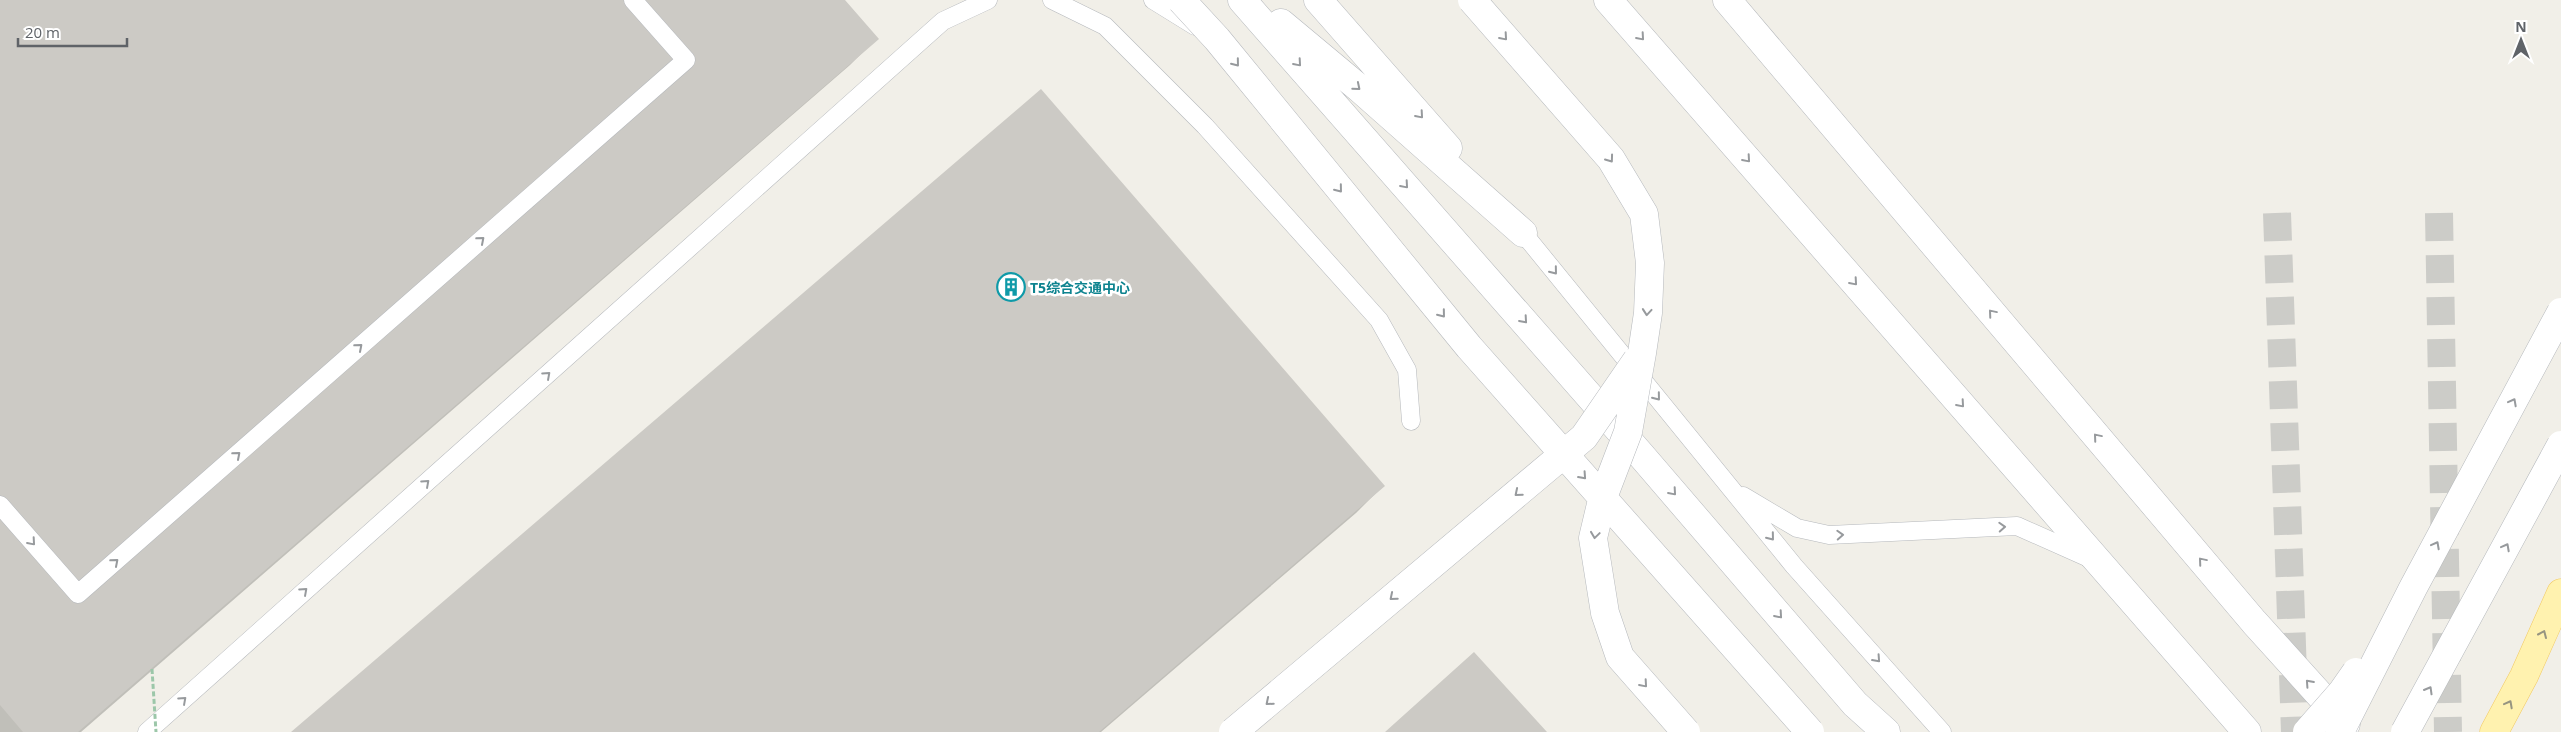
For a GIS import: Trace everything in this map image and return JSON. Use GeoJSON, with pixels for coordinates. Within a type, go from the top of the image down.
{"type":"FeatureCollection","features":[{"type":"Feature","properties":{"kind":"main road"},"geometry":{"type":"LineString","coordinates":[[2494,732],[2524,676],[2561,593]]}},
{"type":"Feature","properties":{"kind":"street"},"geometry":{"type":"LineString","coordinates":[[1181,0],[1217,39],[1468,347],[1810,732]]}},
{"type":"Feature","properties":{"kind":"street"},"geometry":{"type":"LineString","coordinates":[[1242,0],[1641,455],[1855,704],[1886,732]]}},
{"type":"Feature","properties":{"kind":"street"},"geometry":{"type":"LineString","coordinates":[[1252,0],[1359,88],[1524,233]]}},
{"type":"Feature","properties":{"kind":"street"},"geometry":{"type":"LineString","coordinates":[[1318,0],[1524,233]]}},
{"type":"Feature","properties":{"kind":"street"},"geometry":{"type":"LineString","coordinates":[[1472,0],[1611,159],[1644,214],[1650,263],[1648,313],[1642,353],[1628,432],[1602,500],[1593,538],[1605,613],[1620,657],[1686,732]]}},
{"type":"Feature","properties":{"kind":"street"},"geometry":{"type":"LineString","coordinates":[[1608,0],[2247,732]]}},
{"type":"Feature","properties":{"kind":"street"},"geometry":{"type":"LineString","coordinates":[[1727,0],[2254,622],[2354,732]]}},
{"type":"Feature","properties":{"kind":"street"},"geometry":{"type":"LineString","coordinates":[[2340,732],[2413,588],[2561,312]]}},
{"type":"Feature","properties":{"kind":"street"},"geometry":{"type":"LineString","coordinates":[[1232,732],[1584,437],[1642,353]]}},
{"type":"Feature","properties":{"kind":"street"},"geometry":{"type":"LineString","coordinates":[[2405,732],[2561,445]]}},
{"type":"Feature","properties":{"kind":"street"},"geometry":{"type":"LineString","coordinates":[[2307,732],[2342,692],[2413,588]]}},
{"type":"Feature","properties":{"kind":"lane"},"geometry":{"type":"LineString","coordinates":[[0,505],[78,594],[686,60],[633,0]]}},
{"type":"Feature","properties":{"kind":"lane"},"geometry":{"type":"LineString","coordinates":[[147,732],[942,21],[988,0]]}},
{"type":"Feature","properties":{"kind":"lane"},"geometry":{"type":"LineString","coordinates":[[1052,0],[1105,26],[1205,126],[1379,320],[1407,370],[1411,421]]}},
{"type":"Feature","properties":{"kind":"lane"},"geometry":{"type":"LineString","coordinates":[[1153,0],[1217,39]]}},
{"type":"Feature","properties":{"kind":"lane"},"geometry":{"type":"LineString","coordinates":[[1524,233],[1794,566],[1942,732]]}},
{"type":"Feature","properties":{"kind":"lane"},"geometry":{"type":"LineString","coordinates":[[1732,490],[1797,528],[1829,535],[2017,526],[2099,562]]}},
{"type":"Feature","properties":{"kind":"path"},"geometry":{"type":"LineString","coordinates":[[152,669],[156,732]]}},
{"type":"Feature","properties":{"kind":"building"},"geometry":{"type":"Polygon","coordinates":[[[0,0],[845,0],[879,39],[78,732],[23,732],[0,705],[0,0]]]}},
{"type":"Feature","properties":{"kind":"building","name":"T5综合交通中心"},"geometry":{"type":"Polygon","coordinates":[[[1041,89],[1385,486],[1099,732],[291,732],[1041,89]]]}},
{"type":"Feature","properties":{"kind":"building"},"geometry":{"type":"Polygon","coordinates":[[[1474,652],[1547,732],[1385,732],[1474,652]]]}},
{"type":"Feature","properties":{"kind":"tunnel"},"geometry":{"type":"LineString","coordinates":[[2277,213],[2295,732]]}},
{"type":"Feature","properties":{"kind":"tunnel"},"geometry":{"type":"LineString","coordinates":[[2439,213],[2448,732]]}},
{"type":"Feature","properties":{"kind":"place","name":"T5综合交通中心"},"geometry":{"type":"Point","coordinates":[1011,287]}}]}
